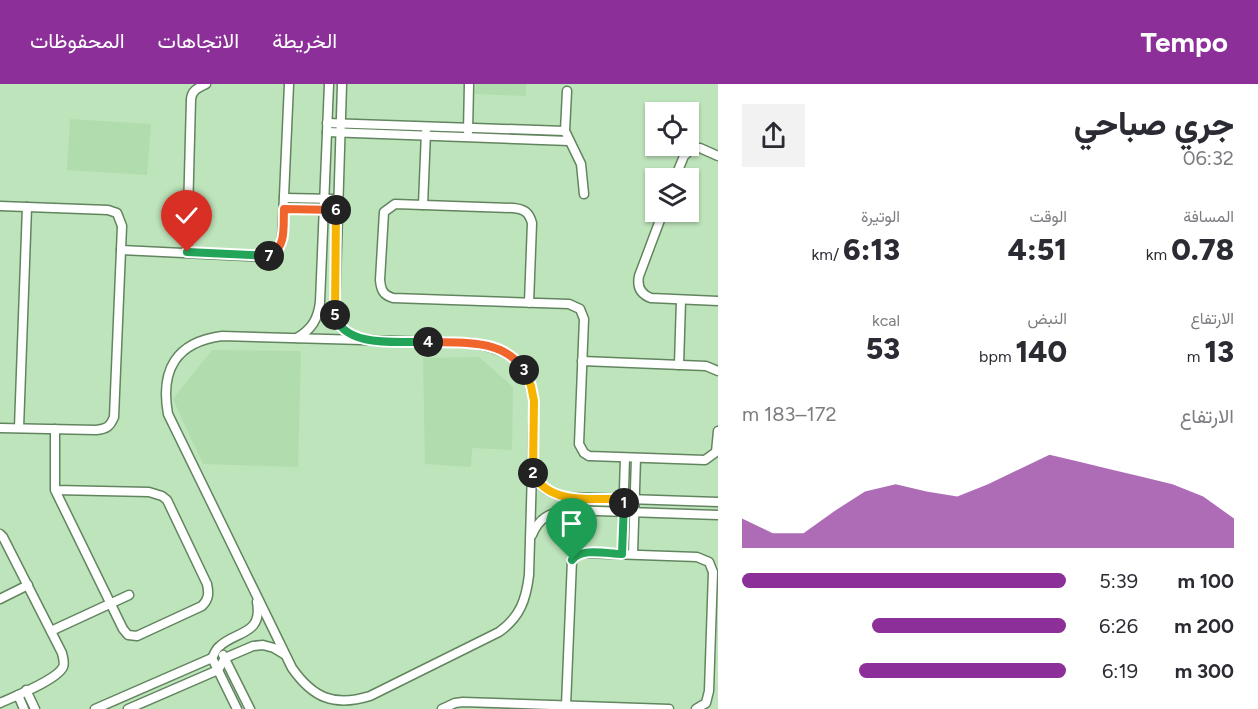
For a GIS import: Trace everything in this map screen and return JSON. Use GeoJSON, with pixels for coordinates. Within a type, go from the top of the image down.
{"type":"FeatureCollection","features":[{"type":"Feature","properties":{"kind":"street"},"geometry":{"type":"LineString","coordinates":[[187,252],[192,93],[206,84]]}},
{"type":"Feature","properties":{"kind":"street"},"geometry":{"type":"LineString","coordinates":[[121,250],[272,255],[280,247],[282,241],[289,84]]}},
{"type":"Feature","properties":{"kind":"street"},"geometry":{"type":"LineString","coordinates":[[296,338],[311,327],[318,313],[329,84]]}},
{"type":"Feature","properties":{"kind":"street"},"geometry":{"type":"LineString","coordinates":[[342,84],[334,301],[338,324],[352,336],[369,341]]}},
{"type":"Feature","properties":{"kind":"street"},"geometry":{"type":"LineString","coordinates":[[468,132],[469,84]]}},
{"type":"Feature","properties":{"kind":"street"},"geometry":{"type":"LineString","coordinates":[[567,92],[565,131],[581,165],[584,194]]}},
{"type":"Feature","properties":{"kind":"street"},"geometry":{"type":"LineString","coordinates":[[327,128],[341,123],[426,131]]}},
{"type":"Feature","properties":{"kind":"street"},"geometry":{"type":"LineString","coordinates":[[327,128],[340,133],[565,131]]}},
{"type":"Feature","properties":{"kind":"street"},"geometry":{"type":"LineString","coordinates":[[423,205],[426,131]]}},
{"type":"Feature","properties":{"kind":"street"},"geometry":{"type":"LineString","coordinates":[[468,132],[569,141]]}},
{"type":"Feature","properties":{"kind":"street"},"geometry":{"type":"LineString","coordinates":[[679,168],[684,156],[693,148],[700,148],[718,156]]}},
{"type":"Feature","properties":{"kind":"street"},"geometry":{"type":"LineString","coordinates":[[284,198],[337,199]]}},
{"type":"Feature","properties":{"kind":"street"},"geometry":{"type":"LineString","coordinates":[[529,303],[532,223],[530,215],[525,211],[513,207],[395,204],[384,212],[380,280],[381,287],[387,296],[529,303],[569,304],[580,309],[584,319],[579,439],[580,448],[589,456],[705,460],[716,452],[718,431]]}},
{"type":"Feature","properties":{"kind":"street"},"geometry":{"type":"LineString","coordinates":[[0,206],[108,210],[117,213],[122,226],[112,423],[104,429],[0,428]]}},
{"type":"Feature","properties":{"kind":"street"},"geometry":{"type":"LineString","coordinates":[[19,428],[27,207]]}},
{"type":"Feature","properties":{"kind":"street"},"geometry":{"type":"LineString","coordinates":[[284,209],[336,210]]}},
{"type":"Feature","properties":{"kind":"street"},"geometry":{"type":"LineString","coordinates":[[659,222],[638,283],[645,296],[718,301]]}},
{"type":"Feature","properties":{"kind":"street"},"geometry":{"type":"LineString","coordinates":[[679,365],[681,300]]}},
{"type":"Feature","properties":{"kind":"street"},"geometry":{"type":"LineString","coordinates":[[222,336],[369,341],[488,345],[512,356],[527,375],[534,401],[527,590],[521,609],[510,624],[500,632],[370,696],[346,701],[323,697],[307,687],[292,668],[168,414],[165,395],[166,381],[176,359],[195,342],[206,338],[222,336]]}},
{"type":"Feature","properties":{"kind":"street"},"geometry":{"type":"LineString","coordinates":[[582,361],[706,366],[718,371]]}},
{"type":"Feature","properties":{"kind":"street"},"geometry":{"type":"LineString","coordinates":[[55,429],[55,490],[128,635],[133,636],[207,602],[209,592],[207,584],[167,501],[162,496],[149,492],[55,490]]}},
{"type":"Feature","properties":{"kind":"street"},"geometry":{"type":"LineString","coordinates":[[622,554],[625,458]]}},
{"type":"Feature","properties":{"kind":"street"},"geometry":{"type":"LineString","coordinates":[[633,554],[636,458]]}},
{"type":"Feature","properties":{"kind":"street"},"geometry":{"type":"LineString","coordinates":[[532,470],[538,483],[555,495],[718,502]]}},
{"type":"Feature","properties":{"kind":"street"},"geometry":{"type":"LineString","coordinates":[[530,538],[539,521],[552,512],[567,510],[718,515]]}},
{"type":"Feature","properties":{"kind":"street"},"geometry":{"type":"LineString","coordinates":[[0,534],[62,653],[63,668],[54,676],[0,703]]}},
{"type":"Feature","properties":{"kind":"street"},"geometry":{"type":"LineString","coordinates":[[566,706],[572,560],[576,555],[583,553],[633,554],[705,558],[712,566],[710,691],[706,703],[696,709]]}},
{"type":"Feature","properties":{"kind":"street"},"geometry":{"type":"LineString","coordinates":[[0,599],[28,585]]}},
{"type":"Feature","properties":{"kind":"street"},"geometry":{"type":"LineString","coordinates":[[95,709],[212,658],[219,646],[252,626],[258,610],[255,592]]}},
{"type":"Feature","properties":{"kind":"street"},"geometry":{"type":"LineString","coordinates":[[51,632],[129,595]]}},
{"type":"Feature","properties":{"kind":"street"},"geometry":{"type":"LineString","coordinates":[[128,709],[218,670],[225,658],[244,649],[263,645],[274,648],[286,656]]}},
{"type":"Feature","properties":{"kind":"street"},"geometry":{"type":"LineString","coordinates":[[219,646],[249,709]]}},
{"type":"Feature","properties":{"kind":"street"},"geometry":{"type":"LineString","coordinates":[[212,658],[237,709]]}},
{"type":"Feature","properties":{"kind":"street"},"geometry":{"type":"LineString","coordinates":[[26,690],[35,709]]}},
{"type":"Feature","properties":{"kind":"street"},"geometry":{"type":"LineString","coordinates":[[18,695],[24,709]]}},
{"type":"Feature","properties":{"kind":"street"},"geometry":{"type":"LineString","coordinates":[[442,709],[463,702],[669,709]]}},
{"type":"Feature","properties":{"kind":"shaded area"},"geometry":{"type":"Polygon","coordinates":[[[476,84],[526,84],[526,96],[475,94],[476,84]]]}},
{"type":"Feature","properties":{"kind":"shaded area"},"geometry":{"type":"Polygon","coordinates":[[[70,119],[151,124],[147,175],[67,170],[70,119]]]}},
{"type":"Feature","properties":{"kind":"shaded area"},"geometry":{"type":"Polygon","coordinates":[[[212,350],[301,351],[298,467],[203,464],[173,399],[212,350]]]}},
{"type":"Feature","properties":{"kind":"shaded area"},"geometry":{"type":"Polygon","coordinates":[[[479,357],[513,387],[512,450],[472,448],[471,467],[425,464],[423,358],[479,357]]]}},
{"type":"Feature","properties":{"kind":"route"},"geometry":{"type":"LineString","coordinates":[[187,252],[272,255],[280,247],[282,241],[284,209],[336,210],[334,301],[338,324],[352,336],[369,341],[471,343],[488,345],[512,356],[520,363],[531,386],[534,401],[532,470],[538,483],[555,495],[624,499],[622,554],[583,553],[576,555],[572,560]]}}]}
